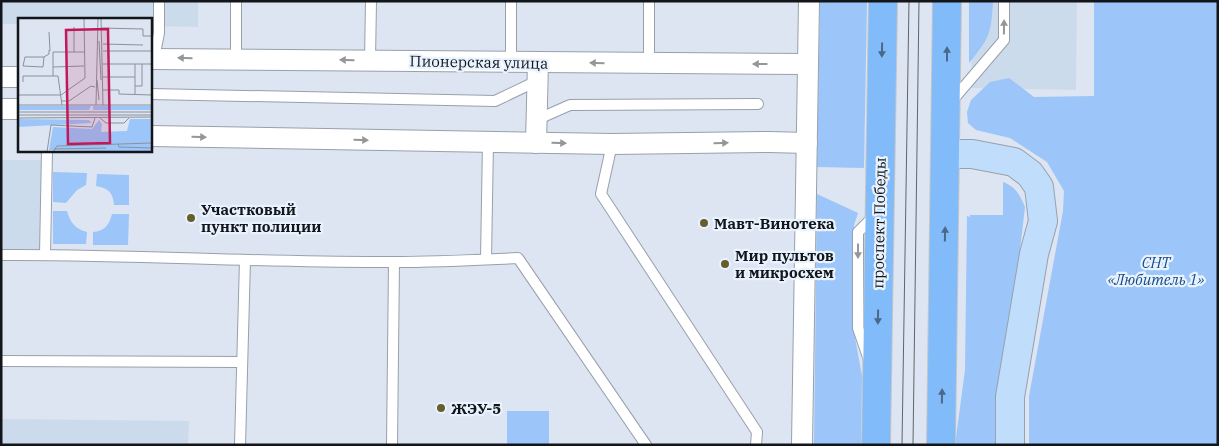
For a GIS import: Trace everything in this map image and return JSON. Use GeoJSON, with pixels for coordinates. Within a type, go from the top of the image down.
{"type":"FeatureCollection","features":[{"type":"Feature","properties":{"kind":"main road","name":"проспект Победы"},"geometry":{"type":"LineString","coordinates":[[876,445],[883,1]]}},
{"type":"Feature","properties":{"kind":"main road"},"geometry":{"type":"LineString","coordinates":[[941,445],[947,1]]}},
{"type":"Feature","properties":{"kind":"street"},"geometry":{"type":"LineString","coordinates":[[802,445],[809,1]]}},
{"type":"Feature","properties":{"kind":"street","name":"Пионерская улица"},"geometry":{"type":"LineString","coordinates":[[152,58],[511,62],[537,71],[649,64],[808,64]]}},
{"type":"Feature","properties":{"kind":"street"},"geometry":{"type":"LineString","coordinates":[[536,143],[537,71]]}},
{"type":"Feature","properties":{"kind":"street"},"geometry":{"type":"LineString","coordinates":[[1,77],[18,77]]}},
{"type":"Feature","properties":{"kind":"street"},"geometry":{"type":"LineString","coordinates":[[1,109],[18,109]]}},
{"type":"Feature","properties":{"kind":"street"},"geometry":{"type":"LineString","coordinates":[[151,136],[612,144],[769,142],[807,144]]}},
{"type":"Feature","properties":{"kind":"street"},"geometry":{"type":"LineString","coordinates":[[946,154],[972,154],[1014,162],[1030,174],[1040,187],[1043,221],[1034,254],[1010,397],[1010,445]]}},
{"type":"Feature","properties":{"kind":"lane"},"geometry":{"type":"LineString","coordinates":[[152,58],[160,33],[159,1]]}},
{"type":"Feature","properties":{"kind":"lane"},"geometry":{"type":"LineString","coordinates":[[236,1],[236,59]]}},
{"type":"Feature","properties":{"kind":"lane"},"geometry":{"type":"LineString","coordinates":[[370,60],[371,1]]}},
{"type":"Feature","properties":{"kind":"lane"},"geometry":{"type":"LineString","coordinates":[[511,1],[511,62]]}},
{"type":"Feature","properties":{"kind":"lane"},"geometry":{"type":"LineString","coordinates":[[649,1],[649,64]]}},
{"type":"Feature","properties":{"kind":"lane"},"geometry":{"type":"LineString","coordinates":[[947,107],[1004,40],[1004,1]]}},
{"type":"Feature","properties":{"kind":"lane"},"geometry":{"type":"LineString","coordinates":[[151,94],[495,101],[537,71]]}},
{"type":"Feature","properties":{"kind":"lane"},"geometry":{"type":"LineString","coordinates":[[536,120],[570,104],[758,104]]}},
{"type":"Feature","properties":{"kind":"lane"},"geometry":{"type":"LineString","coordinates":[[486,259],[488,142]]}},
{"type":"Feature","properties":{"kind":"lane"},"geometry":{"type":"LineString","coordinates":[[612,144],[601,194],[757,432],[756,445]]}},
{"type":"Feature","properties":{"kind":"lane"},"geometry":{"type":"LineString","coordinates":[[45,255],[47,151]]}},
{"type":"Feature","properties":{"kind":"lane"},"geometry":{"type":"LineString","coordinates":[[1,255],[394,262],[518,258],[646,445]]}},
{"type":"Feature","properties":{"kind":"lane"},"geometry":{"type":"LineString","coordinates":[[240,445],[245,260]]}},
{"type":"Feature","properties":{"kind":"lane"},"geometry":{"type":"LineString","coordinates":[[392,445],[394,262]]}},
{"type":"Feature","properties":{"kind":"lane"},"geometry":{"type":"LineString","coordinates":[[1,361],[242,362]]}},
{"type":"Feature","properties":{"kind":"shaded area"},"geometry":{"type":"Polygon","coordinates":[[[1,1],[198,1],[198,27],[151,26],[151,18],[18,18],[18,24],[1,24],[1,1]]]}},
{"type":"Feature","properties":{"kind":"shaded area"},"geometry":{"type":"Polygon","coordinates":[[[972,1],[1077,1],[1076,90],[971,88],[972,1]]]}},
{"type":"Feature","properties":{"kind":"shaded area"},"geometry":{"type":"Polygon","coordinates":[[[1,160],[43,160],[43,249],[1,249],[1,160]]]}},
{"type":"Feature","properties":{"kind":"shaded area"},"geometry":{"type":"Polygon","coordinates":[[[1,419],[189,421],[188,445],[1,445],[1,419]]]}},
{"type":"Feature","properties":{"kind":"green space"},"geometry":{"type":"Polygon","coordinates":[[[820,1],[867,1],[864,168],[817,167],[820,1]]]}},
{"type":"Feature","properties":{"kind":"green space"},"geometry":{"type":"Polygon","coordinates":[[[969,1],[993,1],[988,35],[969,63],[969,1]]]}},
{"type":"Feature","properties":{"kind":"green space","name":"СНТ «Любитель 1»"},"geometry":{"type":"Polygon","coordinates":[[[1094,1],[1218,1],[1218,445],[1029,445],[1029,396],[1063,211],[1064,191],[1047,162],[1010,138],[976,130],[968,123],[967,112],[971,100],[990,82],[1009,78],[1034,97],[1094,96],[1094,1]]]}},
{"type":"Feature","properties":{"kind":"green space"},"geometry":{"type":"Polygon","coordinates":[[[53,172],[87,173],[86,185],[77,190],[66,203],[53,202],[53,172]]]}},
{"type":"Feature","properties":{"kind":"green space"},"geometry":{"type":"Polygon","coordinates":[[[97,174],[129,175],[129,205],[114,205],[110,192],[96,186],[97,174]]]}},
{"type":"Feature","properties":{"kind":"green space"},"geometry":{"type":"Polygon","coordinates":[[[1003,182],[1017,192],[1025,207],[997,445],[955,445],[965,370],[967,216],[1003,215],[1003,182]]]}},
{"type":"Feature","properties":{"kind":"green space"},"geometry":{"type":"Polygon","coordinates":[[[817,194],[858,213],[854,225],[854,332],[862,376],[861,445],[814,445],[817,194]]]}},
{"type":"Feature","properties":{"kind":"green space"},"geometry":{"type":"Polygon","coordinates":[[[53,211],[67,211],[74,224],[79,229],[87,232],[86,244],[53,244],[53,211]]]}},
{"type":"Feature","properties":{"kind":"green space"},"geometry":{"type":"Polygon","coordinates":[[[112,214],[129,214],[128,245],[93,245],[93,232],[106,227],[112,214]]]}},
{"type":"Feature","properties":{"kind":"green space"},"geometry":{"type":"Polygon","coordinates":[[[507,411],[549,411],[549,445],[507,445],[507,411]]]}},
{"type":"Feature","properties":{"kind":"tram line"},"geometry":{"type":"LineString","coordinates":[[902,445],[909,1]]}},
{"type":"Feature","properties":{"kind":"tram line"},"geometry":{"type":"LineString","coordinates":[[913,445],[919,1]]}},
{"type":"Feature","properties":{"kind":"place","name":"Участковый пункт полиции"},"geometry":{"type":"Point","coordinates":[191,218]}},
{"type":"Feature","properties":{"kind":"place","name":"Мавт-Винотека"},"geometry":{"type":"Point","coordinates":[704,223]}},
{"type":"Feature","properties":{"kind":"place","name":"Мир пультов и микросхем"},"geometry":{"type":"Point","coordinates":[725,264]}},
{"type":"Feature","properties":{"kind":"place","name":"ЖЭУ-5"},"geometry":{"type":"Point","coordinates":[441,408]}}]}
